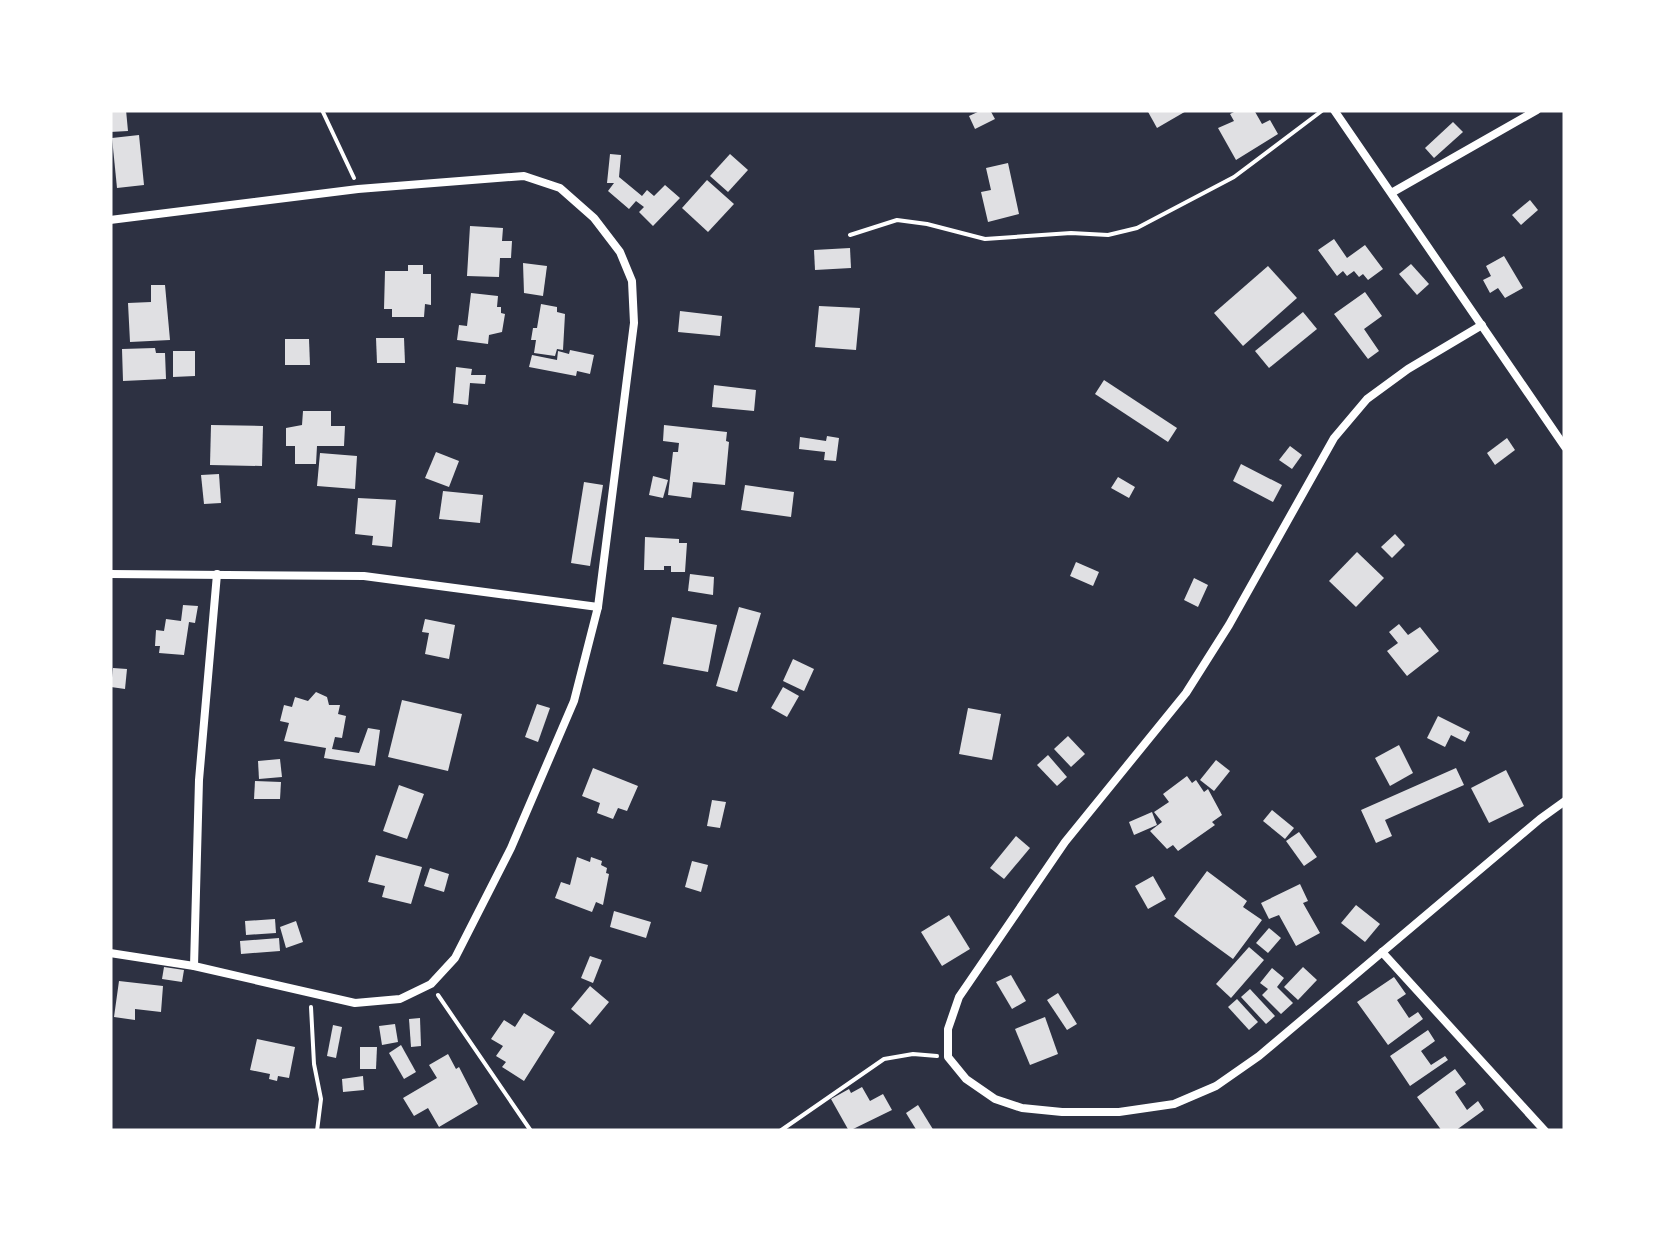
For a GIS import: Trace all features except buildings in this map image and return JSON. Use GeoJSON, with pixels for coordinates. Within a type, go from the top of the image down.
{"type":"FeatureCollection","features":[{"type":"Feature","properties":{"kind":"street"},"geometry":{"type":"LineString","coordinates":[[1334,110],[1565,447]]}},
{"type":"Feature","properties":{"kind":"street"},"geometry":{"type":"LineString","coordinates":[[1393,192],[1538,110]]}},
{"type":"Feature","properties":{"kind":"street"},"geometry":{"type":"LineString","coordinates":[[110,220],[358,188],[524,176],[560,188],[594,218],[620,252],[632,280],[634,323],[598,607],[574,701],[511,848],[456,958],[431,984],[400,999],[355,1003],[194,966],[110,954]]}},
{"type":"Feature","properties":{"kind":"street"},"geometry":{"type":"LineString","coordinates":[[1482,324],[1408,369],[1368,399],[1334,438],[1186,693],[1065,842],[959,997],[948,1029],[948,1057],[966,1079],[995,1099],[1022,1108],[1119,1112],[1174,1104],[1216,1086],[1259,1056],[1565,802]]}},
{"type":"Feature","properties":{"kind":"street"},"geometry":{"type":"LineString","coordinates":[[110,574],[364,576],[598,607]]}},
{"type":"Feature","properties":{"kind":"street"},"geometry":{"type":"LineString","coordinates":[[194,966],[198,780],[218,574]]}},
{"type":"Feature","properties":{"kind":"street"},"geometry":{"type":"LineString","coordinates":[[1382,952],[1544,1131]]}},
{"type":"Feature","properties":{"kind":"path"},"geometry":{"type":"LineString","coordinates":[[322,110],[358,188]]}},
{"type":"Feature","properties":{"kind":"path"},"geometry":{"type":"LineString","coordinates":[[850,235],[897,220],[985,239],[1108,236],[1137,228],[1234,176],[1323,110]]}},
{"type":"Feature","properties":{"kind":"path"},"geometry":{"type":"LineString","coordinates":[[431,984],[532,1131]]}},
{"type":"Feature","properties":{"kind":"path"},"geometry":{"type":"LineString","coordinates":[[310,993],[314,1064],[321,1099],[316,1131]]}},
{"type":"Feature","properties":{"kind":"path"},"geometry":{"type":"LineString","coordinates":[[780,1131],[884,1059],[913,1054],[948,1057]]}}]}
